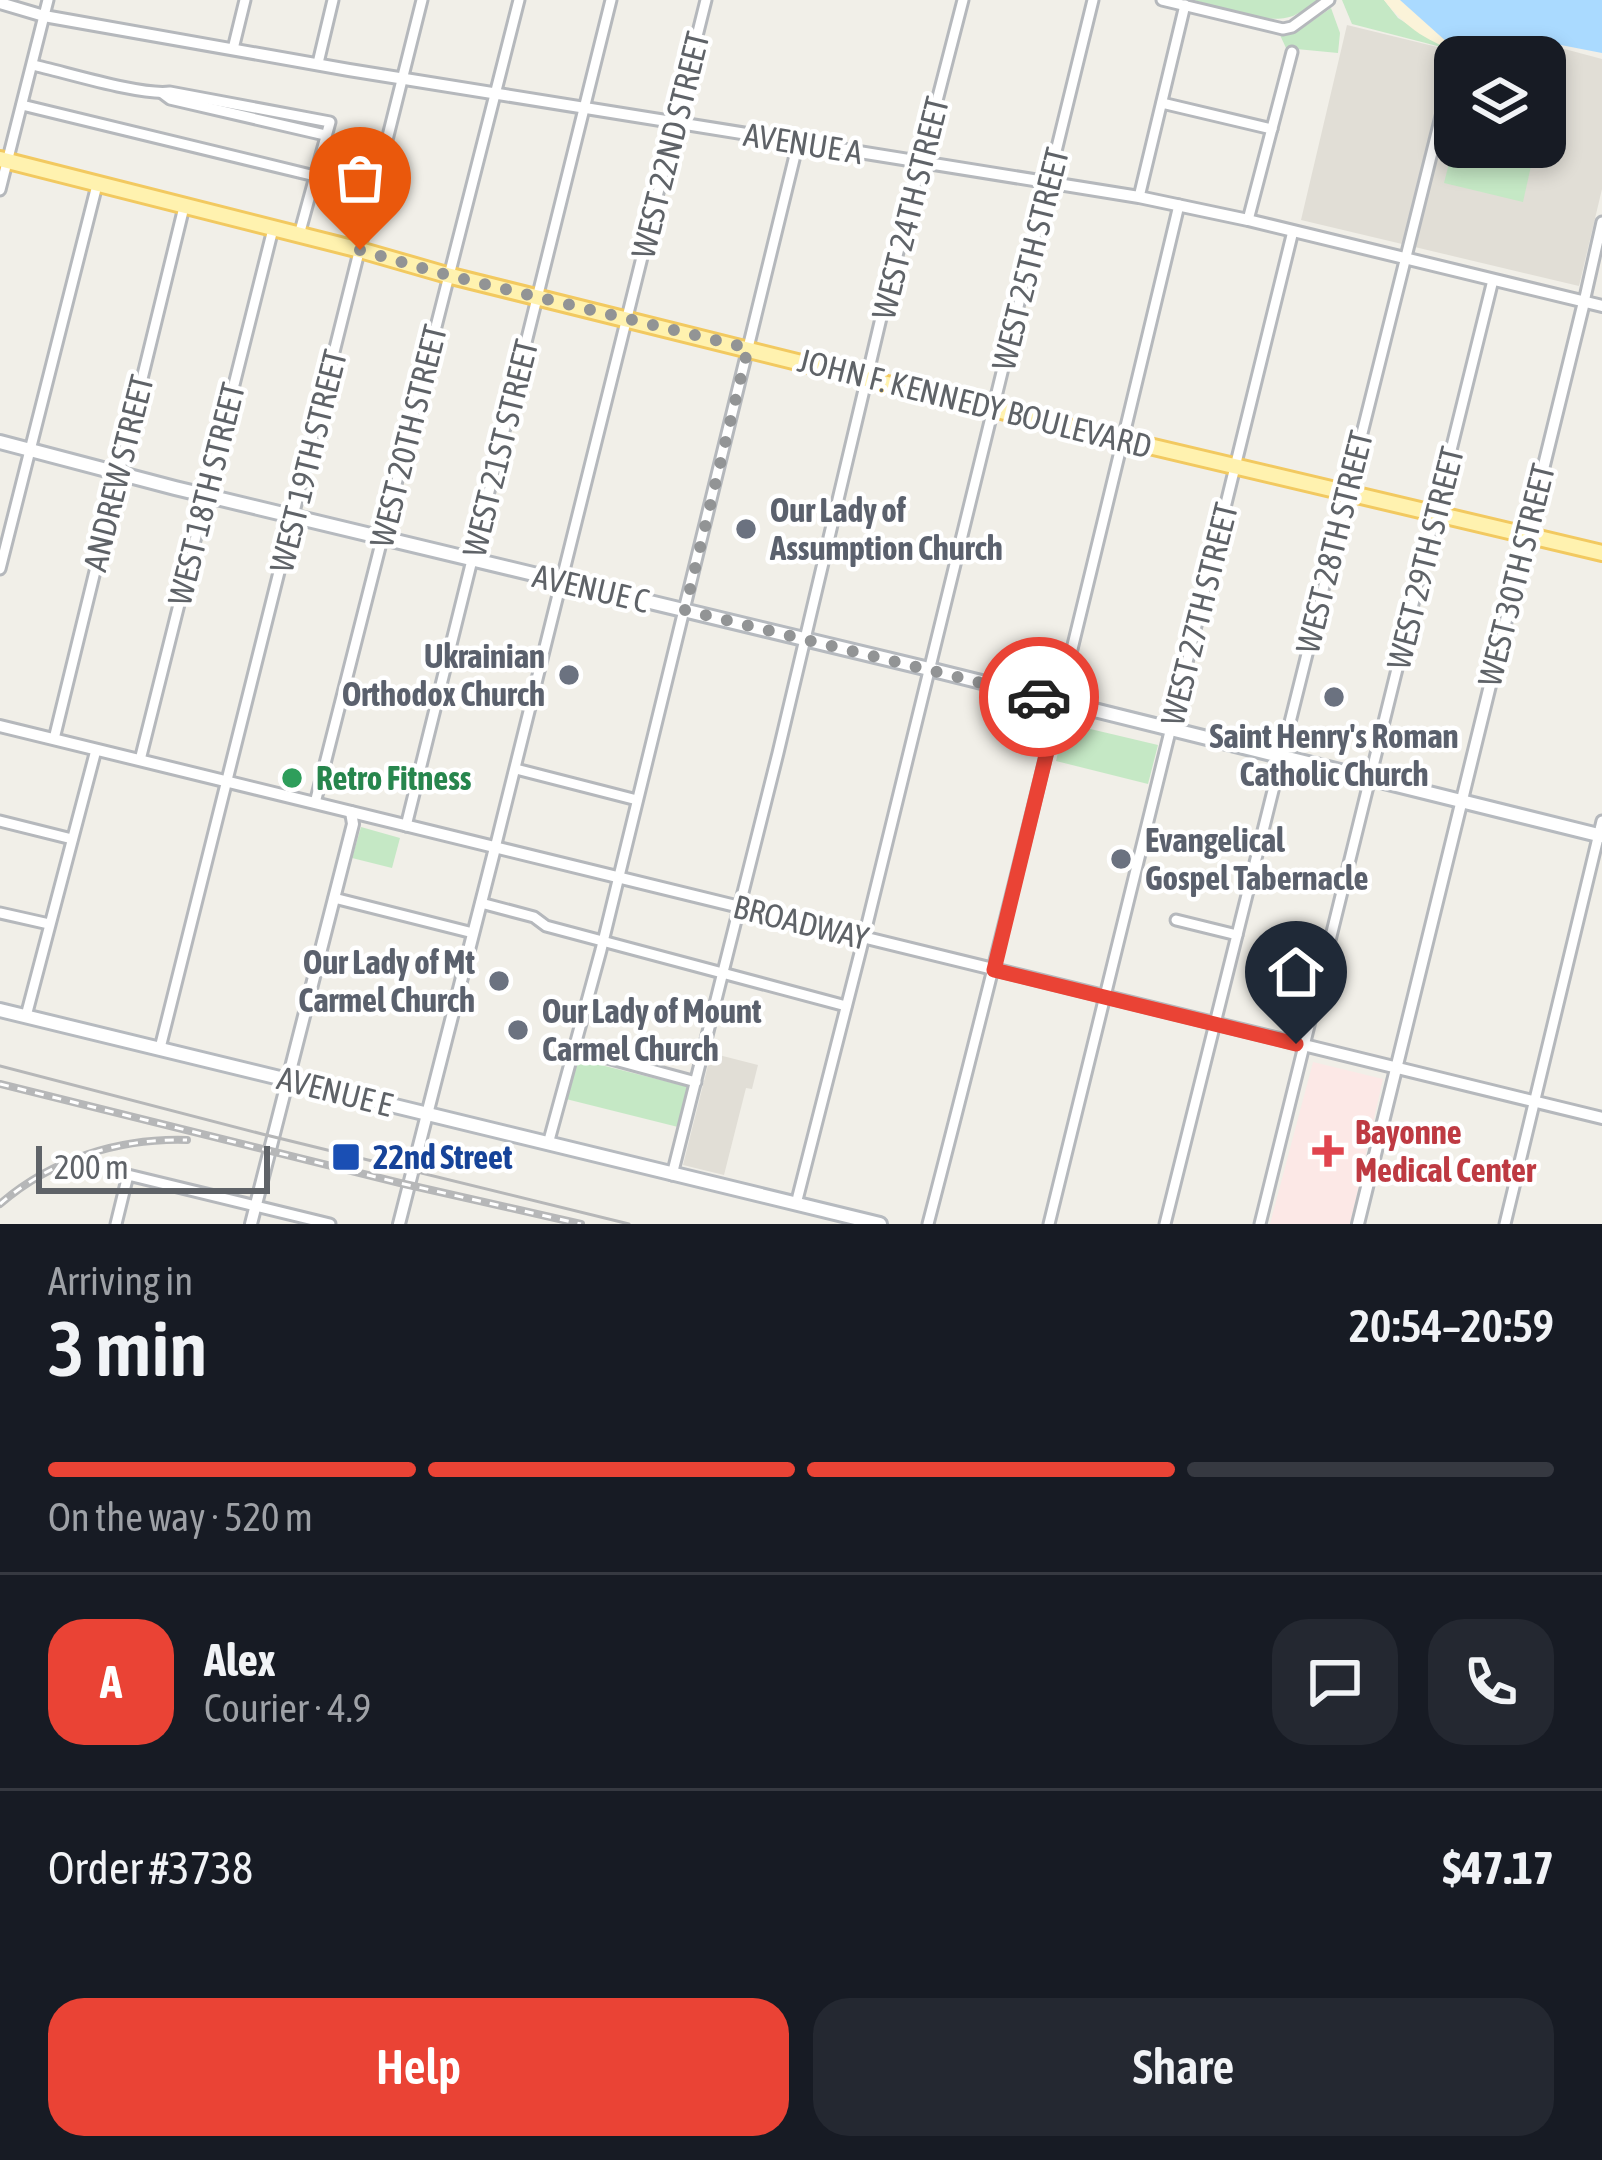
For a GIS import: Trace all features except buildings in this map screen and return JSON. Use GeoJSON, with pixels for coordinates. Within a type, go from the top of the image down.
{"type":"FeatureCollection","features":[{"type":"Feature","properties":{"kind":"main road","name":"JOHN F. KENNEDY BOULEVARD"},"geometry":{"type":"LineString","coordinates":[[4,160],[866,379],[1602,553]]}},
{"type":"Feature","properties":{"kind":"main road","name":"AVENUE C"},"geometry":{"type":"LineString","coordinates":[[0,442],[1461,802],[1601,831]]}},
{"type":"Feature","properties":{"kind":"main road","name":"AVENUE E"},"geometry":{"type":"LineString","coordinates":[[0,1010],[880,1224]]}},
{"type":"Feature","properties":{"kind":"street"},"geometry":{"type":"LineString","coordinates":[[0,190],[4,160],[49,0]]}},
{"type":"Feature","properties":{"kind":"street"},"geometry":{"type":"LineString","coordinates":[[233,49],[245,0]]}},
{"type":"Feature","properties":{"kind":"street"},"geometry":{"type":"LineString","coordinates":[[318,63],[333,0]]}},
{"type":"Feature","properties":{"kind":"street","name":"WEST 19TH STREET"},"geometry":{"type":"LineString","coordinates":[[160,1048],[422,0]]}},
{"type":"Feature","properties":{"kind":"street","name":"WEST 20TH STREET"},"geometry":{"type":"LineString","coordinates":[[315,803],[519,0]]}},
{"type":"Feature","properties":{"kind":"street","name":"WEST 21ST STREET"},"geometry":{"type":"LineString","coordinates":[[406,826],[611,0]]}},
{"type":"Feature","properties":{"kind":"street","name":"WEST 22ND STREET"},"geometry":{"type":"LineString","coordinates":[[495,848],[706,0]]}},
{"type":"Feature","properties":{"kind":"street","name":"WEST 24TH STREET"},"geometry":{"type":"LineString","coordinates":[[673,1175],[963,0]]}},
{"type":"Feature","properties":{"kind":"street","name":"WEST 25TH STREET"},"geometry":{"type":"LineString","coordinates":[[796,1204],[1093,0]]}},
{"type":"Feature","properties":{"kind":"street"},"geometry":{"type":"LineString","coordinates":[[1162,0],[1286,29],[1329,0]]}},
{"type":"Feature","properties":{"kind":"street","name":"AVENUE A"},"geometry":{"type":"LineString","coordinates":[[0,3],[44,16],[233,49],[1138,197],[1602,306]]}},
{"type":"Feature","properties":{"kind":"street"},"geometry":{"type":"LineString","coordinates":[[1138,197],[1184,5]]}},
{"type":"Feature","properties":{"kind":"street"},"geometry":{"type":"LineString","coordinates":[[1248,220],[1292,52]]}},
{"type":"Feature","properties":{"kind":"street"},"geometry":{"type":"LineString","coordinates":[[33,65],[330,122],[299,235]]}},
{"type":"Feature","properties":{"kind":"street"},"geometry":{"type":"LineString","coordinates":[[162,93],[170,99],[326,136]]}},
{"type":"Feature","properties":{"kind":"street"},"geometry":{"type":"LineString","coordinates":[[1162,103],[1272,129]]}},
{"type":"Feature","properties":{"kind":"street"},"geometry":{"type":"LineString","coordinates":[[22,105],[315,176]]}},
{"type":"Feature","properties":{"kind":"street"},"geometry":{"type":"LineString","coordinates":[[548,1144],[603,940],[799,143]]}},
{"type":"Feature","properties":{"kind":"street","name":"WEST 28TH STREET"},"geometry":{"type":"LineString","coordinates":[[1165,1224],[1434,148]]}},
{"type":"Feature","properties":{"kind":"street"},"geometry":{"type":"LineString","coordinates":[[0,569],[98,185]]}},
{"type":"Feature","properties":{"kind":"street"},"geometry":{"type":"LineString","coordinates":[[928,1224],[1179,206]]}},
{"type":"Feature","properties":{"kind":"street","name":"ANDREW STREET"},"geometry":{"type":"LineString","coordinates":[[54,739],[184,207]]}},
{"type":"Feature","properties":{"kind":"street","name":"WEST 30TH STREET"},"geometry":{"type":"LineString","coordinates":[[1358,1224],[1602,222]]}},
{"type":"Feature","properties":{"kind":"street","name":"WEST 18TH STREET"},"geometry":{"type":"LineString","coordinates":[[140,760],[273,229]]}},
{"type":"Feature","properties":{"kind":"street","name":"WEST 27TH STREET"},"geometry":{"type":"LineString","coordinates":[[1048,1224],[1294,231]]}},
{"type":"Feature","properties":{"kind":"street","name":"WEST 29TH STREET"},"geometry":{"type":"LineString","coordinates":[[1260,1224],[1493,280]]}},
{"type":"Feature","properties":{"kind":"street","name":"BROADWAY"},"geometry":{"type":"LineString","coordinates":[[0,726],[1602,1118]]}},
{"type":"Feature","properties":{"kind":"street"},"geometry":{"type":"LineString","coordinates":[[26,1016],[96,750]]}},
{"type":"Feature","properties":{"kind":"street"},"geometry":{"type":"LineString","coordinates":[[516,769],[637,800]]}},
{"type":"Feature","properties":{"kind":"street"},"geometry":{"type":"LineString","coordinates":[[250,1224],[353,824],[351,812]]}},
{"type":"Feature","properties":{"kind":"street"},"geometry":{"type":"LineString","coordinates":[[0,821],[73,839]]}},
{"type":"Feature","properties":{"kind":"street"},"geometry":{"type":"LineString","coordinates":[[1504,1224],[1601,831]]}},
{"type":"Feature","properties":{"kind":"street"},"geometry":{"type":"LineString","coordinates":[[399,1224],[495,848]]}},
{"type":"Feature","properties":{"kind":"street"},"geometry":{"type":"LineString","coordinates":[[334,898],[473,933]]}},
{"type":"Feature","properties":{"kind":"street"},"geometry":{"type":"LineString","coordinates":[[482,903],[534,917],[546,926],[846,1006]]}},
{"type":"Feature","properties":{"kind":"street"},"geometry":{"type":"LineString","coordinates":[[0,913],[49,924]]}},
{"type":"Feature","properties":{"kind":"street"},"geometry":{"type":"LineString","coordinates":[[1176,920],[1237,935]]}},
{"type":"Feature","properties":{"kind":"street"},"geometry":{"type":"LineString","coordinates":[[574,1049],[696,1082]]}},
{"type":"Feature","properties":{"kind":"street"},"geometry":{"type":"LineString","coordinates":[[116,1224],[128,1175],[330,1224]]}},
{"type":"Feature","properties":{"kind":"shaded area"},"geometry":{"type":"Polygon","coordinates":[[[1347,25],[1434,46],[1434,168],[1566,168],[1566,49],[1602,59],[1602,189],[1579,286],[1301,220],[1347,25]]]}},
{"type":"Feature","properties":{"kind":"shaded area"},"geometry":{"type":"Polygon","coordinates":[[[711,1053],[758,1065],[752,1089],[746,1088],[724,1175],[683,1165],[711,1053]]]}},
{"type":"Feature","properties":{"kind":"shaded area","name":"Bayonne Medical Center"},"geometry":{"type":"Polygon","coordinates":[[[1313,1062],[1383,1079],[1350,1224],[1270,1224],[1313,1062]]]}},
{"type":"Feature","properties":{"kind":"green space"},"geometry":{"type":"Polygon","coordinates":[[[1193,0],[1319,0],[1293,16],[1269,19],[1193,0]]]}},
{"type":"Feature","properties":{"kind":"green space"},"geometry":{"type":"Polygon","coordinates":[[[1342,0],[1384,0],[1398,18],[1434,45],[1352,24],[1342,0]]]}},
{"type":"Feature","properties":{"kind":"green space"},"geometry":{"type":"Polygon","coordinates":[[[1331,8],[1340,33],[1338,53],[1286,48],[1280,35],[1298,31],[1331,8]]]}},
{"type":"Feature","properties":{"kind":"green space"},"geometry":{"type":"Polygon","coordinates":[[[1448,168],[1531,168],[1523,202],[1444,183],[1448,168]]]}},
{"type":"Feature","properties":{"kind":"green space"},"geometry":{"type":"Polygon","coordinates":[[[1065,723],[1158,745],[1148,784],[1056,761],[1065,723]]]}},
{"type":"Feature","properties":{"kind":"green space"},"geometry":{"type":"Polygon","coordinates":[[[361,827],[400,838],[392,868],[352,858],[361,827]]]}},
{"type":"Feature","properties":{"kind":"green space"},"geometry":{"type":"Polygon","coordinates":[[[573,1058],[689,1087],[678,1127],[562,1098],[573,1058]]]}},
{"type":"Feature","properties":{"kind":"sand"},"geometry":{"type":"Polygon","coordinates":[[[1384,0],[1400,0],[1440,36],[1434,36],[1434,41],[1401,19],[1384,0]]]}},
{"type":"Feature","properties":{"kind":"water"},"geometry":{"type":"Polygon","coordinates":[[[1400,0],[1602,0],[1602,53],[1566,46],[1566,36],[1440,36],[1400,0]]]}},
{"type":"Feature","properties":{"kind":"tram line"},"geometry":{"type":"LineString","coordinates":[[0,1066],[629,1224]]}},
{"type":"Feature","properties":{"kind":"railway"},"geometry":{"type":"LineString","coordinates":[[0,1084],[581,1224]]}},
{"type":"Feature","properties":{"kind":"railway"},"geometry":{"type":"LineString","coordinates":[[0,1204],[42,1175],[88,1154],[136,1143],[187,1140]]}},
{"type":"Feature","properties":{"kind":"way so far"},"geometry":{"type":"LineString","coordinates":[[360,250],[748,348],[685,610],[1039,697]]}},
{"type":"Feature","properties":{"kind":"place","name":"Our Lady of Assumption Church"},"geometry":{"type":"Point","coordinates":[746,529]}},
{"type":"Feature","properties":{"kind":"place","name":"Ukrainian Orthodox Church"},"geometry":{"type":"Point","coordinates":[569,675]}},
{"type":"Feature","properties":{"kind":"place","name":"Saint Henry's Roman Catholic Church"},"geometry":{"type":"Point","coordinates":[1334,697]}},
{"type":"Feature","properties":{"kind":"place","name":"Retro Fitness"},"geometry":{"type":"Point","coordinates":[292,778]}},
{"type":"Feature","properties":{"kind":"place","name":"Evangelical Gospel Tabernacle"},"geometry":{"type":"Point","coordinates":[1121,859]}},
{"type":"Feature","properties":{"kind":"place","name":"Our Lady of Mt Carmel Church"},"geometry":{"type":"Point","coordinates":[499,981]}},
{"type":"Feature","properties":{"kind":"place","name":"Our Lady of Mount Carmel Church"},"geometry":{"type":"Point","coordinates":[518,1030]}},
{"type":"Feature","properties":{"kind":"place","name":"Bayonne Medical Center"},"geometry":{"type":"Point","coordinates":[1328,1151]}},
{"type":"Feature","properties":{"kind":"place","name":"22nd Street"},"geometry":{"type":"Point","coordinates":[346,1157]}},
{"type":"Feature","properties":{"kind":"route"},"geometry":{"type":"LineString","coordinates":[[1039,697],[1059,702],[994,970],[1296,1044]]}}]}
